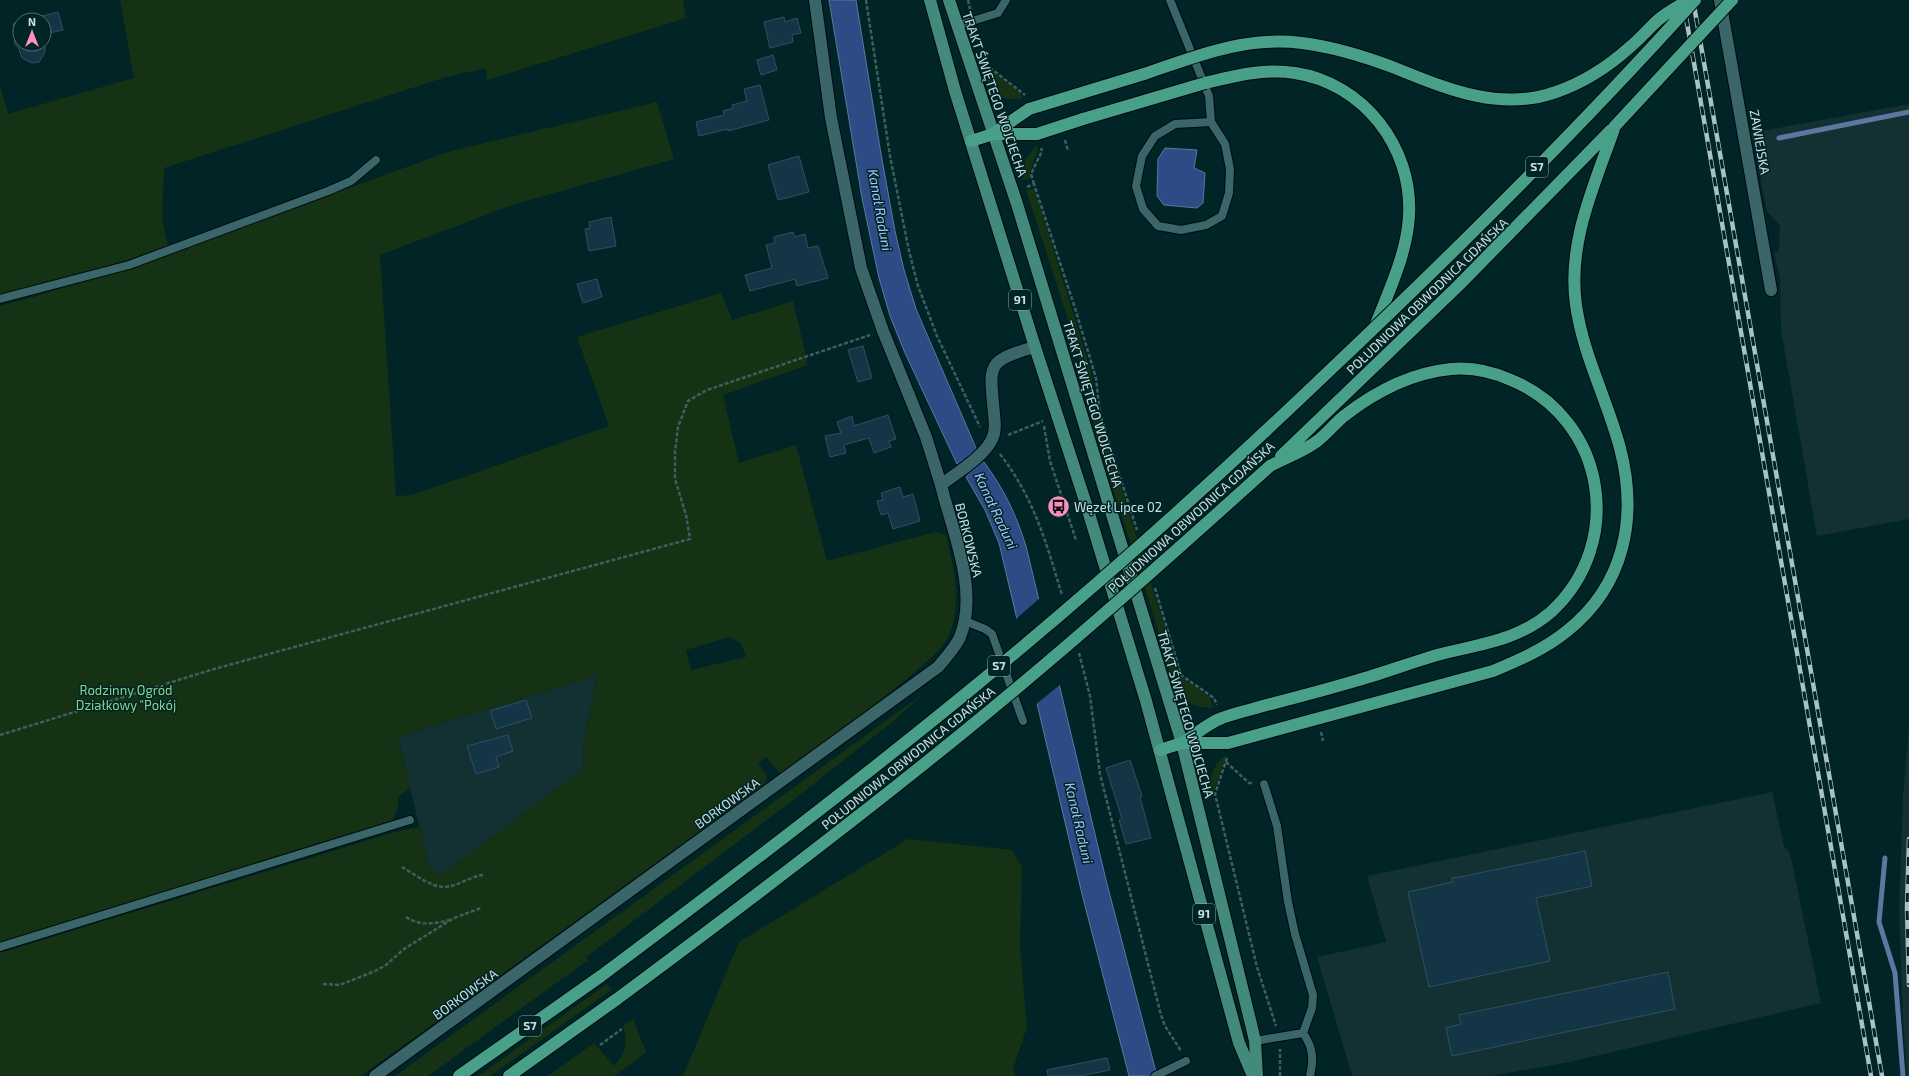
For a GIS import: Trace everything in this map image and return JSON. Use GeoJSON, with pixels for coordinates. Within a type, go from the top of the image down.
{"type":"FeatureCollection","features":[{"type":"Feature","properties":{"kind":"highway"},"geometry":{"type":"LineString","coordinates":[[971,141],[993,134],[1030,109],[1223,47],[1253,42],[1279,42],[1320,46],[1360,57],[1447,89],[1493,100],[1537,98],[1556,92],[1597,72],[1628,49],[1659,20],[1689,0]]}},
{"type":"Feature","properties":{"kind":"highway","name":"POŁUDNIOWA OBWODNICA GDAŃSKA"},"geometry":{"type":"LineString","coordinates":[[463,1074],[601,976],[812,817],[977,684],[1200,491],[1374,328],[1529,175],[1695,0]]}},
{"type":"Feature","properties":{"kind":"highway","name":"POŁUDNIOWA OBWODNICA GDAŃSKA"},"geometry":{"type":"LineString","coordinates":[[509,1076],[617,999],[796,865],[959,736],[1144,579],[1270,466],[1458,286],[1615,126],[1732,0]]}},
{"type":"Feature","properties":{"kind":"highway"},"geometry":{"type":"LineString","coordinates":[[993,134],[1037,134],[1224,78],[1270,71],[1295,73],[1321,80],[1352,95],[1373,114],[1387,133],[1398,152],[1410,197],[1405,244],[1374,328]]}},
{"type":"Feature","properties":{"kind":"highway"},"geometry":{"type":"LineString","coordinates":[[1182,743],[1228,743],[1493,671],[1534,654],[1573,626],[1598,600],[1614,570],[1623,547],[1628,522],[1628,484],[1620,448],[1586,351],[1576,304],[1574,269],[1580,229],[1615,126]]}},
{"type":"Feature","properties":{"kind":"highway"},"geometry":{"type":"LineString","coordinates":[[1160,750],[1182,743],[1221,718],[1337,686],[1439,655],[1516,635],[1531,627],[1550,613],[1564,598],[1577,581],[1588,560],[1594,542],[1598,508],[1593,473],[1574,432],[1549,403],[1534,392],[1497,374],[1475,369],[1454,368],[1412,376],[1391,386],[1343,417],[1316,442],[1270,466]]}},
{"type":"Feature","properties":{"kind":"main road","name":"91"},"geometry":{"type":"LineString","coordinates":[[930,0],[955,91],[1086,504],[1160,750],[1239,1043],[1253,1076]]}},
{"type":"Feature","properties":{"kind":"main road","name":"TRAKT ŚWIĘTEGO WOJCIECHA"},"geometry":{"type":"LineString","coordinates":[[949,0],[956,26],[1017,204],[1182,743],[1255,1041],[1257,1076]]}},
{"type":"Feature","properties":{"kind":"street"},"geometry":{"type":"LineString","coordinates":[[815,0],[831,118],[861,268],[883,331],[926,437],[941,485],[955,475],[991,442],[995,424],[991,374],[996,363],[1009,354],[1035,347]]}},
{"type":"Feature","properties":{"kind":"street","name":"ZAWIEJSKA"},"geometry":{"type":"LineString","coordinates":[[1720,0],[1772,290]]}},
{"type":"Feature","properties":{"kind":"street","name":"BORKOWSKA"},"geometry":{"type":"LineString","coordinates":[[375,1076],[938,667],[960,638],[965,621],[967,600],[966,578],[941,485]]}},
{"type":"Feature","properties":{"kind":"lane"},"geometry":{"type":"LineString","coordinates":[[956,26],[998,13],[1006,0]]}},
{"type":"Feature","properties":{"kind":"lane"},"geometry":{"type":"LineString","coordinates":[[1170,0],[1210,96],[1211,122],[1224,144],[1230,169],[1230,193],[1222,216],[1206,225],[1181,230],[1158,226],[1143,209],[1136,186],[1142,156],[1155,136],[1175,124],[1211,122]]}},
{"type":"Feature","properties":{"kind":"lane"},"geometry":{"type":"LineString","coordinates":[[0,299],[129,265],[321,194],[351,181],[376,160]]}},
{"type":"Feature","properties":{"kind":"lane"},"geometry":{"type":"LineString","coordinates":[[965,621],[985,629],[992,634],[1022,721]]}},
{"type":"Feature","properties":{"kind":"lane"},"geometry":{"type":"LineString","coordinates":[[1264,784],[1277,826],[1288,902],[1295,934],[1313,995],[1312,1008],[1304,1033]]}},
{"type":"Feature","properties":{"kind":"lane"},"geometry":{"type":"LineString","coordinates":[[0,947],[410,820]]}},
{"type":"Feature","properties":{"kind":"lane"},"geometry":{"type":"LineString","coordinates":[[1255,1041],[1304,1033]]}},
{"type":"Feature","properties":{"kind":"lane"},"geometry":{"type":"LineString","coordinates":[[1304,1033],[1311,1043],[1313,1058],[1310,1076]]}},
{"type":"Feature","properties":{"kind":"lane"},"geometry":{"type":"LineString","coordinates":[[1156,1076],[1186,1061]]}},
{"type":"Feature","properties":{"kind":"path"},"geometry":{"type":"LineString","coordinates":[[866,0],[900,211],[918,286],[936,336],[983,430]]}},
{"type":"Feature","properties":{"kind":"path"},"geometry":{"type":"LineString","coordinates":[[968,0],[972,21]]}},
{"type":"Feature","properties":{"kind":"path"},"geometry":{"type":"LineString","coordinates":[[984,62],[1025,94],[1030,109]]}},
{"type":"Feature","properties":{"kind":"path"},"geometry":{"type":"LineString","coordinates":[[1064,138],[1068,151]]}},
{"type":"Feature","properties":{"kind":"path"},"geometry":{"type":"LineString","coordinates":[[0,735],[214,669],[690,539],[686,515],[675,479],[675,452],[678,427],[688,400],[707,390],[883,331]]}},
{"type":"Feature","properties":{"kind":"path"},"geometry":{"type":"LineString","coordinates":[[1006,436],[1043,421],[1050,461],[1076,540]]}},
{"type":"Feature","properties":{"kind":"path"},"geometry":{"type":"LineString","coordinates":[[1000,453],[1031,502],[1044,536],[1063,598]]}},
{"type":"Feature","properties":{"kind":"path"},"geometry":{"type":"LineString","coordinates":[[1078,651],[1090,696],[1100,774],[1161,1015],[1165,1026],[1181,1050],[1186,1061]]}},
{"type":"Feature","properties":{"kind":"path"},"geometry":{"type":"LineString","coordinates":[[1321,731],[1323,741]]}},
{"type":"Feature","properties":{"kind":"path"},"geometry":{"type":"LineString","coordinates":[[1226,762],[1249,783],[1264,784]]}},
{"type":"Feature","properties":{"kind":"path"},"geometry":{"type":"LineString","coordinates":[[402,867],[431,883],[443,887],[450,886],[474,876],[484,875]]}},
{"type":"Feature","properties":{"kind":"path"},"geometry":{"type":"LineString","coordinates":[[406,917],[412,921],[426,924],[454,918],[481,908]]}},
{"type":"Feature","properties":{"kind":"path"},"geometry":{"type":"LineString","coordinates":[[323,984],[340,985],[375,971],[386,965],[404,949],[454,918]]}},
{"type":"Feature","properties":{"kind":"path"},"geometry":{"type":"LineString","coordinates":[[600,1045],[622,1029]]}},
{"type":"Feature","properties":{"kind":"path"},"geometry":{"type":"LineString","coordinates":[[1280,1036],[1280,1076]]}},
{"type":"Feature","properties":{"kind":"shaded area"},"geometry":{"type":"Polygon","coordinates":[[[1909,104],[1909,519],[1817,536],[1781,330],[1780,279],[1774,253],[1779,250],[1780,226],[1767,211],[1751,133],[1909,104]]]}},
{"type":"Feature","properties":{"kind":"shaded area"},"geometry":{"type":"Polygon","coordinates":[[[597,675],[582,749],[584,754],[582,770],[439,877],[429,867],[398,737],[597,675]]]}},
{"type":"Feature","properties":{"kind":"shaded area"},"geometry":{"type":"Polygon","coordinates":[[[1909,727],[1909,1076],[1907,1076],[1903,1022],[1899,910],[1903,796],[1909,727]]]}},
{"type":"Feature","properties":{"kind":"shaded area"},"geometry":{"type":"Polygon","coordinates":[[[1772,792],[1784,846],[1790,853],[1821,1003],[1570,1062],[1491,1076],[1352,1076],[1317,957],[1386,942],[1367,876],[1772,792]]]}},
{"type":"Feature","properties":{"kind":"green space"},"geometry":{"type":"Polygon","coordinates":[[[120,0],[683,0],[686,18],[487,80],[486,68],[443,78],[164,168],[162,218],[168,246],[124,261],[0,296],[0,85],[8,114],[134,78],[120,0]]]}},
{"type":"Feature","properties":{"kind":"green space"},"geometry":{"type":"Polygon","coordinates":[[[977,59],[1020,93],[1022,99],[1004,98],[997,94],[983,75],[977,59]]]}},
{"type":"Feature","properties":{"kind":"green space","name":"Rodzinny Ogród Działkowy \"Pokój"},"geometry":{"type":"Polygon","coordinates":[[[657,102],[674,159],[512,205],[380,255],[396,496],[412,495],[609,426],[577,337],[721,293],[732,320],[793,301],[808,365],[723,395],[739,463],[796,445],[827,561],[935,532],[946,535],[956,584],[956,608],[950,633],[938,651],[893,690],[862,714],[780,773],[766,757],[758,763],[767,775],[766,783],[361,1076],[0,1076],[0,953],[395,832],[420,827],[429,867],[440,876],[582,770],[584,754],[582,749],[597,675],[398,737],[410,788],[398,797],[398,807],[392,821],[0,942],[0,306],[37,296],[169,253],[451,151],[657,102]],[[730,637],[686,650],[691,670],[746,657],[741,643],[730,637]]]}},
{"type":"Feature","properties":{"kind":"green space"},"geometry":{"type":"Polygon","coordinates":[[[1036,145],[1038,149],[1030,171],[1031,178],[1023,180],[1025,161],[1036,145]]]}},
{"type":"Feature","properties":{"kind":"green space"},"geometry":{"type":"Polygon","coordinates":[[[1034,188],[1090,367],[1098,413],[1180,676],[1210,697],[1213,708],[1200,707],[1189,703],[1178,693],[1172,681],[1154,616],[1096,436],[1086,384],[1068,319],[1026,190],[1034,188]]]}},
{"type":"Feature","properties":{"kind":"green space"},"geometry":{"type":"Polygon","coordinates":[[[927,691],[891,723],[797,797],[586,957],[588,960],[428,1076],[395,1076],[927,691]]]}},
{"type":"Feature","properties":{"kind":"green space"},"geometry":{"type":"Polygon","coordinates":[[[1226,755],[1212,795],[1210,784],[1212,773],[1221,759],[1226,755]]]}},
{"type":"Feature","properties":{"kind":"green space"},"geometry":{"type":"Polygon","coordinates":[[[908,839],[1012,850],[1022,867],[1020,945],[1027,1027],[1013,1069],[1016,1076],[683,1076],[739,942],[908,839]]]}},
{"type":"Feature","properties":{"kind":"green space"},"geometry":{"type":"Polygon","coordinates":[[[607,984],[611,990],[490,1076],[478,1076],[607,984]]]}},
{"type":"Feature","properties":{"kind":"green space"},"geometry":{"type":"Polygon","coordinates":[[[633,1019],[646,1052],[614,1076],[548,1076],[594,1043],[614,1066],[621,1057],[625,1047],[626,1042],[623,1026],[633,1019]]]}},
{"type":"Feature","properties":{"kind":"water"},"geometry":{"type":"Polygon","coordinates":[[[829,0],[856,0],[881,154],[895,231],[904,270],[916,309],[976,448],[957,464],[905,353],[890,316],[879,278],[862,198],[829,0]]]}},
{"type":"Feature","properties":{"kind":"water"},"geometry":{"type":"Polygon","coordinates":[[[1165,148],[1197,150],[1194,168],[1205,173],[1203,203],[1197,208],[1164,205],[1157,196],[1158,159],[1165,148]]]}},
{"type":"Feature","properties":{"kind":"water"},"geometry":{"type":"Polygon","coordinates":[[[984,462],[1009,502],[1026,546],[1106,880],[1157,1076],[1129,1076],[1082,894],[999,543],[985,510],[966,477],[984,462]]]}},
{"type":"Feature","properties":{"kind":"pier"},"geometry":{"type":"Polygon","coordinates":[[[1041,597],[1061,684],[1035,705],[1016,619],[1041,597]]]}},
{"type":"Feature","properties":{"kind":"building"},"geometry":{"type":"Polygon","coordinates":[[[58,12],[63,30],[52,32],[52,14],[58,12]]]}},
{"type":"Feature","properties":{"kind":"building"},"geometry":{"type":"Polygon","coordinates":[[[784,17],[785,22],[797,18],[801,33],[792,35],[793,42],[770,48],[764,22],[784,17]]]}},
{"type":"Feature","properties":{"kind":"building"},"geometry":{"type":"Polygon","coordinates":[[[20,52],[45,52],[39,62],[32,63],[22,58],[20,52]]]}},
{"type":"Feature","properties":{"kind":"building"},"geometry":{"type":"Polygon","coordinates":[[[773,55],[777,70],[761,75],[757,60],[773,55]]]}},
{"type":"Feature","properties":{"kind":"building"},"geometry":{"type":"Polygon","coordinates":[[[760,85],[769,120],[728,131],[728,129],[699,136],[696,122],[724,115],[723,111],[733,108],[732,105],[747,101],[744,89],[760,85]]]}},
{"type":"Feature","properties":{"kind":"building"},"geometry":{"type":"Polygon","coordinates":[[[799,156],[809,192],[778,200],[768,165],[799,156]]]}},
{"type":"Feature","properties":{"kind":"building"},"geometry":{"type":"Polygon","coordinates":[[[611,217],[616,246],[589,251],[585,229],[590,228],[589,222],[611,217]]]}},
{"type":"Feature","properties":{"kind":"building"},"geometry":{"type":"Polygon","coordinates":[[[793,232],[795,237],[805,234],[808,248],[818,246],[828,278],[797,286],[795,279],[750,291],[745,275],[772,268],[766,245],[775,243],[774,237],[793,232]]]}},
{"type":"Feature","properties":{"kind":"building"},"geometry":{"type":"Polygon","coordinates":[[[597,279],[602,297],[583,303],[577,284],[597,279]]]}},
{"type":"Feature","properties":{"kind":"building"},"geometry":{"type":"Polygon","coordinates":[[[863,346],[872,378],[858,382],[848,350],[863,346]]]}},
{"type":"Feature","properties":{"kind":"building"},"geometry":{"type":"Polygon","coordinates":[[[888,415],[896,439],[889,441],[891,447],[874,453],[869,438],[844,445],[846,453],[830,457],[825,436],[841,433],[837,422],[852,416],[854,426],[888,415]]]}},
{"type":"Feature","properties":{"kind":"building"},"geometry":{"type":"Polygon","coordinates":[[[900,487],[903,497],[913,494],[920,521],[893,529],[888,513],[881,515],[877,501],[883,500],[881,493],[900,487]]]}},
{"type":"Feature","properties":{"kind":"building"},"geometry":{"type":"Polygon","coordinates":[[[526,700],[532,718],[496,729],[490,711],[526,700]]]}},
{"type":"Feature","properties":{"kind":"building"},"geometry":{"type":"Polygon","coordinates":[[[508,735],[513,751],[496,757],[499,767],[476,774],[467,746],[508,735]]]}},
{"type":"Feature","properties":{"kind":"building"},"geometry":{"type":"Polygon","coordinates":[[[1130,760],[1142,796],[1140,797],[1151,838],[1126,844],[1119,820],[1122,819],[1106,768],[1130,760]]]}},
{"type":"Feature","properties":{"kind":"building"},"geometry":{"type":"Polygon","coordinates":[[[1585,851],[1592,886],[1536,898],[1550,961],[1429,987],[1408,892],[1453,882],[1452,878],[1585,851]]]}},
{"type":"Feature","properties":{"kind":"building"},"geometry":{"type":"Polygon","coordinates":[[[1668,972],[1675,1009],[1452,1056],[1446,1028],[1461,1024],[1459,1015],[1668,972]]]}},
{"type":"Feature","properties":{"kind":"building"},"geometry":{"type":"Polygon","coordinates":[[[1107,1058],[1110,1070],[1080,1076],[1048,1076],[1047,1070],[1107,1058]]]}},
{"type":"Feature","properties":{"kind":"waterway"},"geometry":{"type":"LineString","coordinates":[[1779,138],[1909,112]]}},
{"type":"Feature","properties":{"kind":"waterway","name":"Kanał Raduni"},"geometry":{"type":"LineString","coordinates":[[957,432],[988,491]]}},
{"type":"Feature","properties":{"kind":"waterway"},"geometry":{"type":"LineString","coordinates":[[1885,858],[1879,922],[1895,973],[1903,1076]]}},
{"type":"Feature","properties":{"kind":"railway"},"geometry":{"type":"LineString","coordinates":[[1683,0],[1871,1076]]}},
{"type":"Feature","properties":{"kind":"railway"},"geometry":{"type":"LineString","coordinates":[[1693,0],[1882,1076]]}},
{"type":"Feature","properties":{"kind":"railway"},"geometry":{"type":"LineString","coordinates":[[1909,839],[1907,908],[1909,985]]}},
{"type":"Feature","properties":{"kind":"place","name":"Węzeł Lipce 02"},"geometry":{"type":"Point","coordinates":[1059,507]}}]}
